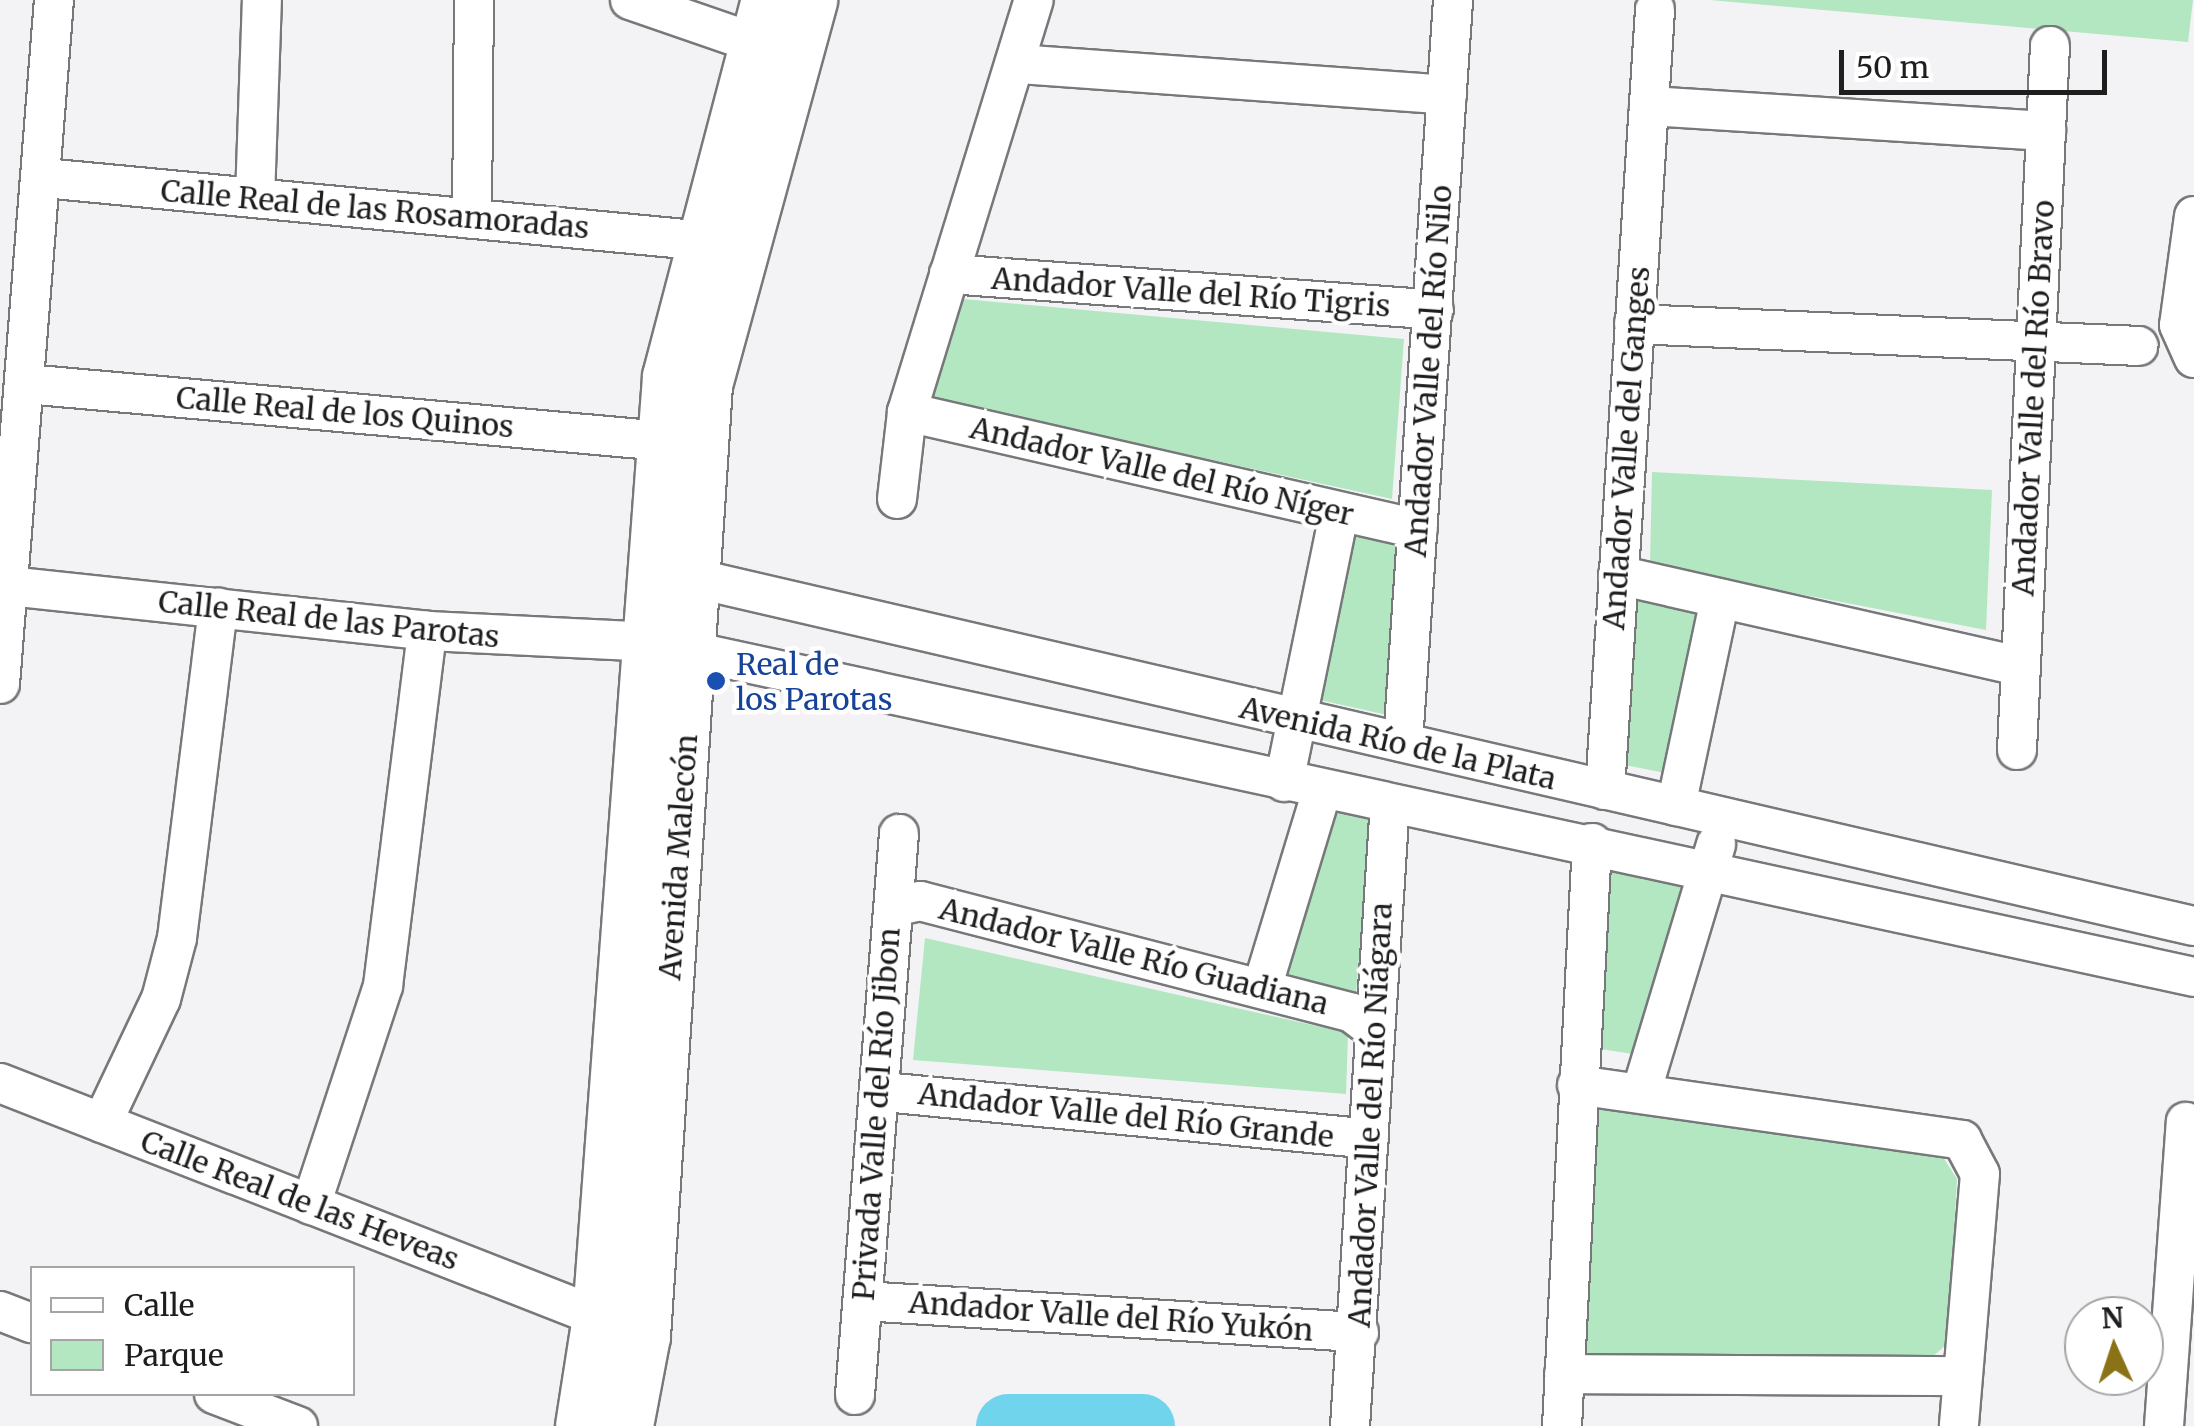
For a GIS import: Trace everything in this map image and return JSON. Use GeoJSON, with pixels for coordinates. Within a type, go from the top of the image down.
{"type":"FeatureCollection","features":[{"type":"Feature","properties":{"kind":"street"},"geometry":{"type":"LineString","coordinates":[[0,684],[44,178],[54,0]]}},
{"type":"Feature","properties":{"kind":"street"},"geometry":{"type":"LineString","coordinates":[[255,198],[262,0]]}},
{"type":"Feature","properties":{"kind":"street"},"geometry":{"type":"LineString","coordinates":[[472,219],[474,0]]}},
{"type":"Feature","properties":{"kind":"street"},"geometry":{"type":"LineString","coordinates":[[630,0],[762,22]]}},
{"type":"Feature","properties":{"kind":"street","name":"Avenida Malecón"},"geometry":{"type":"LineString","coordinates":[[627,1426],[633,1163],[677,574],[706,385],[811,0]]}},
{"type":"Feature","properties":{"kind":"street"},"geometry":{"type":"LineString","coordinates":[[897,498],[907,412],[1018,64],[1034,0]]}},
{"type":"Feature","properties":{"kind":"street","name":"Andador Valle del Río Nilo"},"geometry":{"type":"LineString","coordinates":[[1403,742],[1452,0]]}},
{"type":"Feature","properties":{"kind":"street","name":"Andador Valle del Ganges"},"geometry":{"type":"LineString","coordinates":[[1605,790],[1655,10]]}},
{"type":"Feature","properties":{"kind":"street","name":"Avenida Malecón"},"geometry":{"type":"LineString","coordinates":[[677,574],[664,441],[669,377],[762,22]]}},
{"type":"Feature","properties":{"kind":"street","name":"Andador Valle del Río Bravo"},"geometry":{"type":"LineString","coordinates":[[2017,750],[2050,46]]}},
{"type":"Feature","properties":{"kind":"street"},"geometry":{"type":"LineString","coordinates":[[1018,64],[1446,95]]}},
{"type":"Feature","properties":{"kind":"street"},"geometry":{"type":"LineString","coordinates":[[1648,106],[2046,131]]}},
{"type":"Feature","properties":{"kind":"street","name":"Calle Real de las Rosamoradas"},"geometry":{"type":"LineString","coordinates":[[44,178],[705,241]]}},
{"type":"Feature","properties":{"kind":"street"},"geometry":{"type":"LineString","coordinates":[[2189,352],[2179,325],[2194,216]]}},
{"type":"Feature","properties":{"kind":"street","name":"Andador Valle del Río Tigris"},"geometry":{"type":"LineString","coordinates":[[949,274],[1434,310]]}},
{"type":"Feature","properties":{"kind":"street"},"geometry":{"type":"LineString","coordinates":[[1634,324],[2139,346]]}},
{"type":"Feature","properties":{"kind":"street","name":"Calle Real de los Quinos"},"geometry":{"type":"LineString","coordinates":[[26,384],[664,441]]}},
{"type":"Feature","properties":{"kind":"street","name":"Andador Valle del Río Níger"},"geometry":{"type":"LineString","coordinates":[[907,412],[1418,529]]}},
{"type":"Feature","properties":{"kind":"street"},"geometry":{"type":"LineString","coordinates":[[1284,782],[1339,513]]}},
{"type":"Feature","properties":{"kind":"street","name":"Avenida Río de la Plata"},"geometry":{"type":"LineString","coordinates":[[677,574],[1298,722],[1403,742],[2194,926]]}},
{"type":"Feature","properties":{"kind":"street"},"geometry":{"type":"LineString","coordinates":[[1618,575],[2020,666]]}},
{"type":"Feature","properties":{"kind":"street","name":"Calle Real de las Parotas"},"geometry":{"type":"LineString","coordinates":[[9,586],[428,631],[671,649]]}},
{"type":"Feature","properties":{"kind":"street"},"geometry":{"type":"LineString","coordinates":[[1676,806],[1720,599]]}},
{"type":"Feature","properties":{"kind":"street"},"geometry":{"type":"LineString","coordinates":[[102,1123],[161,999],[177,938],[218,608]]}},
{"type":"Feature","properties":{"kind":"street"},"geometry":{"type":"LineString","coordinates":[[311,1204],[383,986],[428,631]]}},
{"type":"Feature","properties":{"kind":"street","name":"Avenida Río de la Plata"},"geometry":{"type":"LineString","coordinates":[[671,649],[1322,790],[1710,867],[2194,977]]}},
{"type":"Feature","properties":{"kind":"street"},"geometry":{"type":"LineString","coordinates":[[1262,988],[1322,790]]}},
{"type":"Feature","properties":{"kind":"street","name":"Andador Valle del Río Niágara"},"geometry":{"type":"LineString","coordinates":[[1350,1426],[1369,1139],[1369,1026],[1390,803]]}},
{"type":"Feature","properties":{"kind":"street"},"geometry":{"type":"LineString","coordinates":[[1641,1093],[1724,817]]}},
{"type":"Feature","properties":{"kind":"street","name":"Privada Valle del Río Jibon"},"geometry":{"type":"LineString","coordinates":[[855,1395],[884,1092],[886,923],[894,907],[899,834]]}},
{"type":"Feature","properties":{"kind":"street"},"geometry":{"type":"LineString","coordinates":[[1562,1426],[1592,843]]}},
{"type":"Feature","properties":{"kind":"street","name":"Andador Valle Río Guadiana"},"geometry":{"type":"LineString","coordinates":[[894,907],[920,901],[1262,988],[1369,1026]]}},
{"type":"Feature","properties":{"kind":"street"},"geometry":{"type":"LineString","coordinates":[[2130,962],[2141,913]]}},
{"type":"Feature","properties":{"kind":"street","name":"Calle Real de las Heveas"},"geometry":{"type":"LineString","coordinates":[[0,1083],[600,1317]]}},
{"type":"Feature","properties":{"kind":"street"},"geometry":{"type":"LineString","coordinates":[[1577,1085],[1962,1140],[1980,1174],[1958,1376],[1958,1426]]}},
{"type":"Feature","properties":{"kind":"street","name":"Andador Valle del Río Grande"},"geometry":{"type":"LineString","coordinates":[[884,1092],[1369,1139]]}},
{"type":"Feature","properties":{"kind":"street"},"geometry":{"type":"LineString","coordinates":[[2164,1426],[2188,1190],[2186,1122]]}},
{"type":"Feature","properties":{"kind":"street","name":"Avenida Malecón"},"geometry":{"type":"LineString","coordinates":[[582,1426],[600,1317],[633,1163]]}},
{"type":"Feature","properties":{"kind":"street","name":"Andador Valle del Río Yukón"},"geometry":{"type":"LineString","coordinates":[[863,1301],[1359,1332]]}},
{"type":"Feature","properties":{"kind":"street"},"geometry":{"type":"LineString","coordinates":[[0,1311],[30,1322]]}},
{"type":"Feature","properties":{"kind":"street"},"geometry":{"type":"LineString","coordinates":[[1564,1374],[1958,1376]]}},
{"type":"Feature","properties":{"kind":"street"},"geometry":{"type":"LineString","coordinates":[[219,1396],[298,1426]]}},
{"type":"Feature","properties":{"kind":"green space"},"geometry":{"type":"Polygon","coordinates":[[[1710,0],[2193,0],[2188,42],[1710,0]]]}},
{"type":"Feature","properties":{"kind":"green space"},"geometry":{"type":"Polygon","coordinates":[[[963,299],[1404,339],[1392,499],[932,399],[963,299]]]}},
{"type":"Feature","properties":{"kind":"green space"},"geometry":{"type":"Polygon","coordinates":[[[1652,472],[1992,490],[1986,630],[1650,565],[1652,472]]]}},
{"type":"Feature","properties":{"kind":"green space"},"geometry":{"type":"Polygon","coordinates":[[[1350,534],[1400,545],[1387,715],[1320,700],[1350,534]]]}},
{"type":"Feature","properties":{"kind":"green space"},"geometry":{"type":"Polygon","coordinates":[[[1632,597],[1700,611],[1665,773],[1620,764],[1632,597]]]}},
{"type":"Feature","properties":{"kind":"green space"},"geometry":{"type":"Polygon","coordinates":[[[1329,803],[1371,812],[1356,993],[1280,974],[1329,803]]]}},
{"type":"Feature","properties":{"kind":"green space"},"geometry":{"type":"Polygon","coordinates":[[[1607,865],[1687,880],[1633,1054],[1594,1048],[1607,865]]]}},
{"type":"Feature","properties":{"kind":"green space"},"geometry":{"type":"Polygon","coordinates":[[[925,938],[1348,1033],[1346,1094],[913,1060],[925,938]]]}},
{"type":"Feature","properties":{"kind":"green space"},"geometry":{"type":"Polygon","coordinates":[[[1598,1102],[1941,1154],[1957,1179],[1948,1343],[1930,1359],[1585,1355],[1598,1102]]]}},
{"type":"Feature","properties":{"kind":"waterway"},"geometry":{"type":"LineString","coordinates":[[1008,1426],[1142,1426]]}},
{"type":"Feature","properties":{"kind":"place","name":"Real de los Parotas"},"geometry":{"type":"Point","coordinates":[716,681]}}]}
